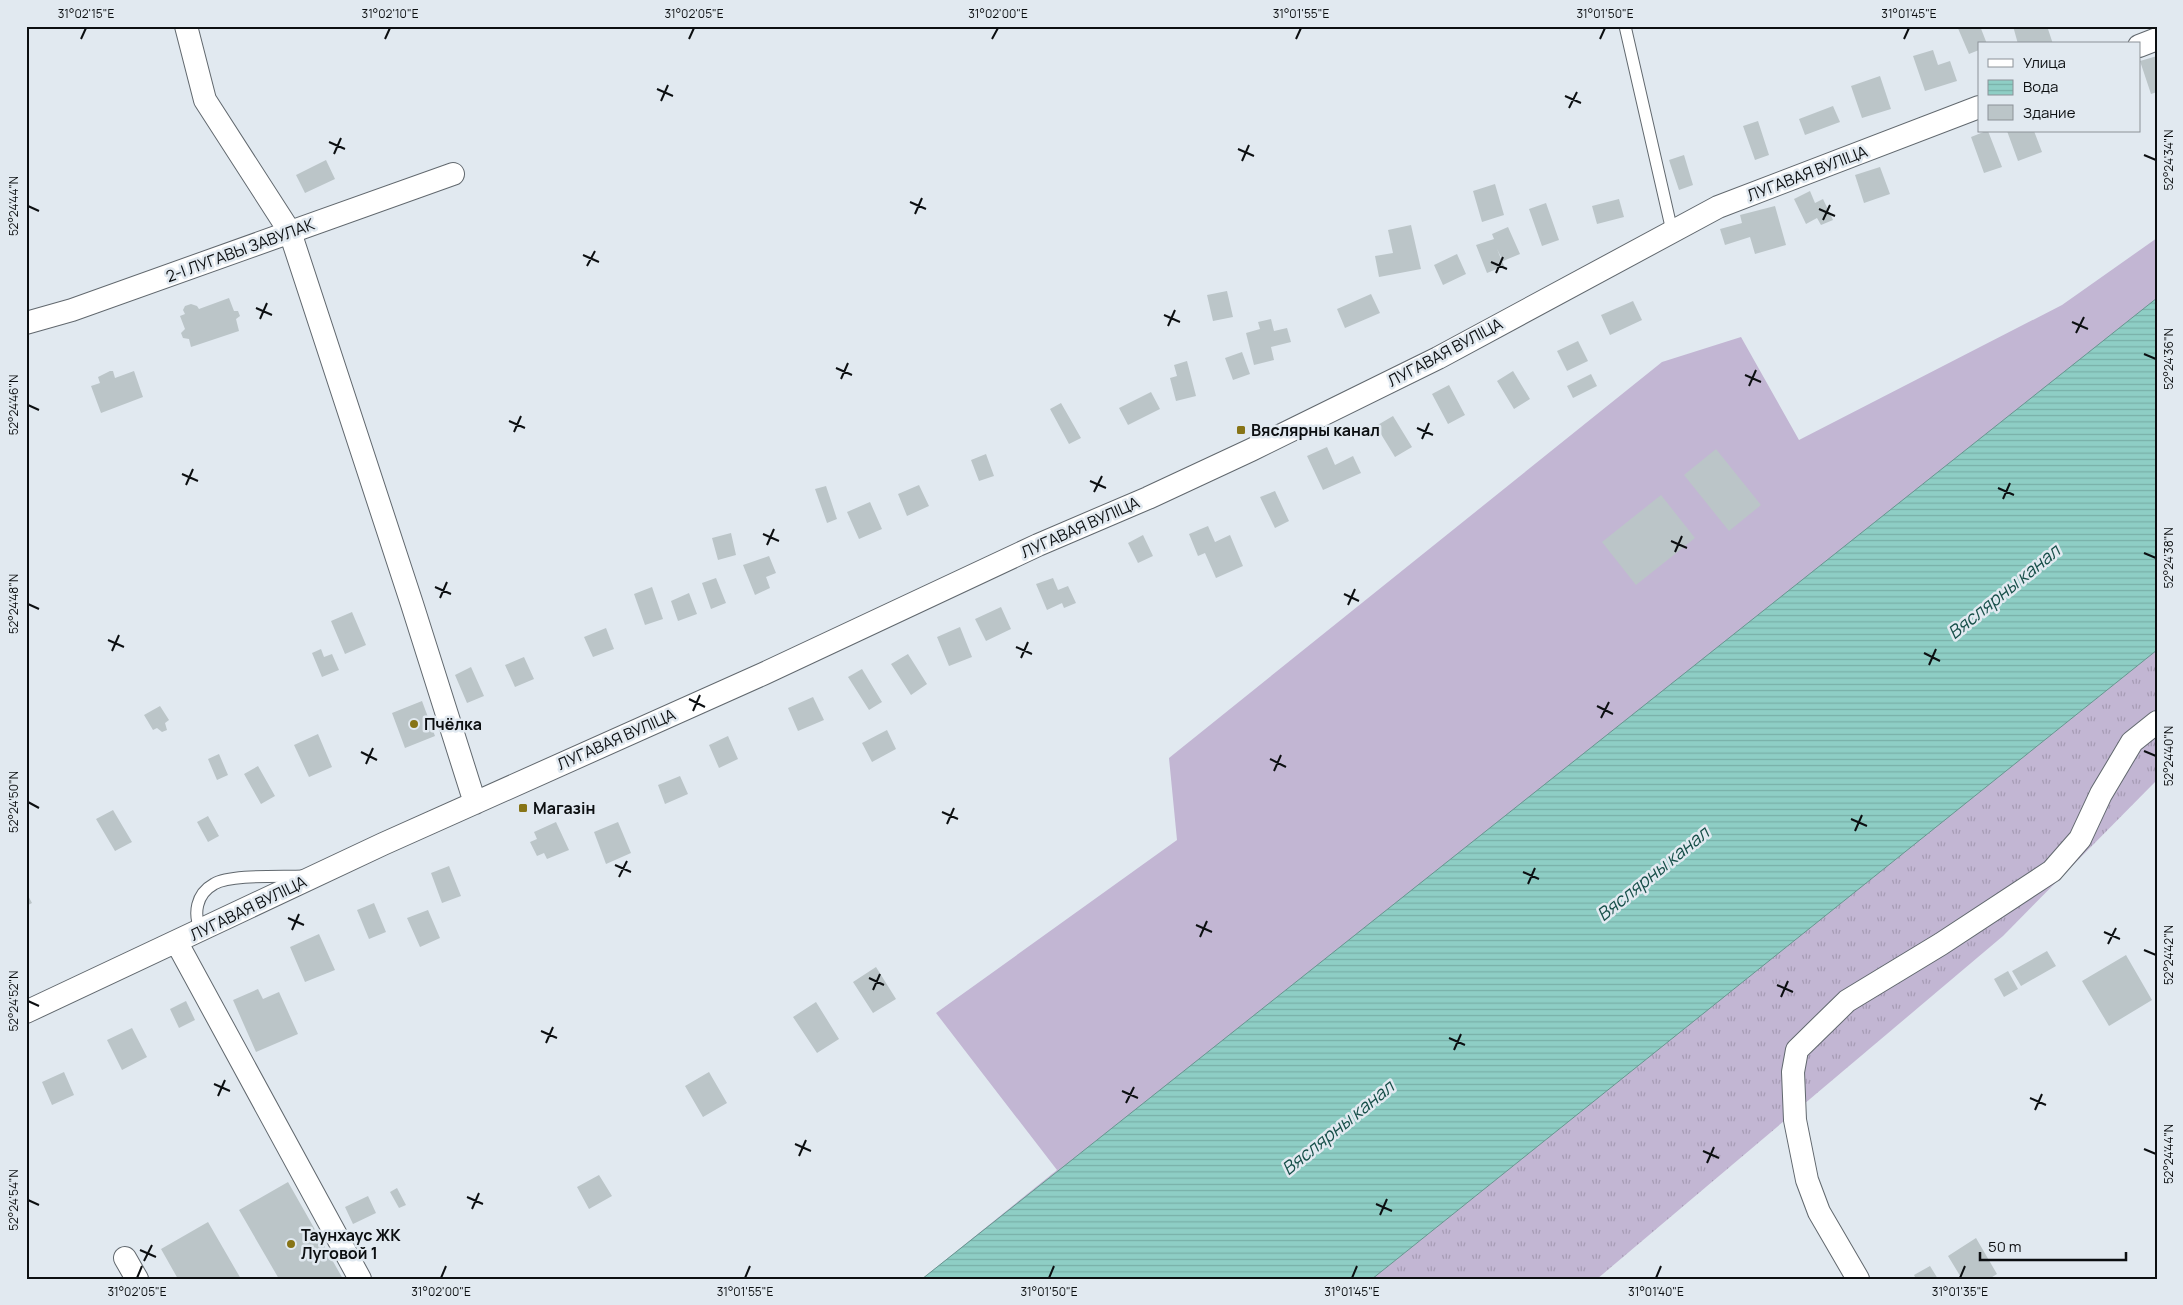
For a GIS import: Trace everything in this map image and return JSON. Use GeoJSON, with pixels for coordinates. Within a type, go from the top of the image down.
{"type":"FeatureCollection","features":[{"type":"Feature","properties":{"kind":"street"},"geometry":{"type":"LineString","coordinates":[[186,26],[205,100],[290,232],[409,595],[475,804]]}},
{"type":"Feature","properties":{"kind":"street"},"geometry":{"type":"LineString","coordinates":[[2140,46],[2157,39]]}},
{"type":"Feature","properties":{"kind":"street","name":"ЛУГАВАЯ ВУЛІЦА"},"geometry":{"type":"LineString","coordinates":[[26,1012],[177,943],[317,875],[763,674],[1038,545],[1148,498],[1251,450],[1438,358],[1718,207],[1978,107]]}},
{"type":"Feature","properties":{"kind":"street","name":"2-І ЛУГАВЫ ЗАВУЛАК"},"geometry":{"type":"LineString","coordinates":[[26,323],[72,310],[453,174]]}},
{"type":"Feature","properties":{"kind":"street"},"geometry":{"type":"LineString","coordinates":[[1858,1279],[1819,1212],[1807,1180],[1795,1120],[1793,1072],[1797,1050],[1847,1001],[1941,944],[2052,871],[2080,839],[2101,794],[2132,742],[2157,722]]}},
{"type":"Feature","properties":{"kind":"street","name":"ЛУГАВАЯ ВУЛІЦА"},"geometry":{"type":"LineString","coordinates":[[177,943],[360,1279]]}},
{"type":"Feature","properties":{"kind":"street"},"geometry":{"type":"LineString","coordinates":[[125,1258],[138,1279]]}},
{"type":"Feature","properties":{"kind":"lane"},"geometry":{"type":"LineString","coordinates":[[1626,26],[1672,231]]}},
{"type":"Feature","properties":{"kind":"lane"},"geometry":{"type":"LineString","coordinates":[[201,931],[196,920],[198,902],[214,884],[232,879],[317,875]]}},
{"type":"Feature","properties":{"kind":"green space"},"geometry":{"type":"Polygon","coordinates":[[[2157,238],[2157,650],[1372,1279],[922,1279],[1057,1170],[936,1013],[1177,840],[1169,758],[1662,362],[1741,337],[1799,440],[2062,305],[2157,238]]]}},
{"type":"Feature","properties":{"kind":"green space"},"geometry":{"type":"Polygon","coordinates":[[[2157,650],[2157,780],[2003,936],[1597,1279],[1372,1279],[2157,650]]]}},
{"type":"Feature","properties":{"kind":"water"},"geometry":{"type":"Polygon","coordinates":[[[2157,298],[2157,650],[1372,1279],[922,1279],[2157,298]]]}},
{"type":"Feature","properties":{"kind":"building"},"geometry":{"type":"Polygon","coordinates":[[[1957,26],[1980,26],[1986,42],[1978,42],[1978,50],[1969,54],[1957,26]]]}},
{"type":"Feature","properties":{"kind":"building"},"geometry":{"type":"Polygon","coordinates":[[[2013,26],[2047,26],[2052,42],[2017,42],[2013,26]]]}},
{"type":"Feature","properties":{"kind":"building"},"geometry":{"type":"Polygon","coordinates":[[[1933,50],[1938,65],[1950,61],[1957,81],[1925,91],[1913,56],[1933,50]]]}},
{"type":"Feature","properties":{"kind":"building"},"geometry":{"type":"Polygon","coordinates":[[[2157,56],[2157,92],[2151,94],[2140,61],[2157,56]]]}},
{"type":"Feature","properties":{"kind":"building"},"geometry":{"type":"Polygon","coordinates":[[[1880,76],[1891,109],[1862,118],[1851,86],[1880,76]]]}},
{"type":"Feature","properties":{"kind":"building"},"geometry":{"type":"Polygon","coordinates":[[[1833,106],[1840,122],[1805,135],[1799,119],[1833,106]]]}},
{"type":"Feature","properties":{"kind":"building"},"geometry":{"type":"Polygon","coordinates":[[[1758,121],[1769,155],[1755,160],[1743,126],[1758,121]]]}},
{"type":"Feature","properties":{"kind":"building"},"geometry":{"type":"Polygon","coordinates":[[[1988,132],[2002,167],[1984,173],[1971,137],[1988,132]]]}},
{"type":"Feature","properties":{"kind":"building"},"geometry":{"type":"Polygon","coordinates":[[[2007,132],[2034,132],[2042,152],[2018,161],[2007,132]]]}},
{"type":"Feature","properties":{"kind":"building"},"geometry":{"type":"Polygon","coordinates":[[[1684,155],[1693,185],[1679,190],[1669,160],[1684,155]]]}},
{"type":"Feature","properties":{"kind":"building"},"geometry":{"type":"Polygon","coordinates":[[[326,160],[335,179],[305,193],[296,175],[326,160]]]}},
{"type":"Feature","properties":{"kind":"building"},"geometry":{"type":"Polygon","coordinates":[[[1880,167],[1890,194],[1864,203],[1855,175],[1880,167]]]}},
{"type":"Feature","properties":{"kind":"building"},"geometry":{"type":"Polygon","coordinates":[[[1495,184],[1504,215],[1482,222],[1473,191],[1495,184]]]}},
{"type":"Feature","properties":{"kind":"building"},"geometry":{"type":"Polygon","coordinates":[[[1810,191],[1815,203],[1823,199],[1833,220],[1821,225],[1817,218],[1806,224],[1794,199],[1810,191]]]}},
{"type":"Feature","properties":{"kind":"building"},"geometry":{"type":"Polygon","coordinates":[[[1619,199],[1624,217],[1597,224],[1592,206],[1619,199]]]}},
{"type":"Feature","properties":{"kind":"building"},"geometry":{"type":"Polygon","coordinates":[[[1546,203],[1559,240],[1542,246],[1529,209],[1546,203]]]}},
{"type":"Feature","properties":{"kind":"building"},"geometry":{"type":"Polygon","coordinates":[[[1775,206],[1786,245],[1755,254],[1750,237],[1725,245],[1720,229],[1742,223],[1740,215],[1775,206]]]}},
{"type":"Feature","properties":{"kind":"building"},"geometry":{"type":"Polygon","coordinates":[[[1411,225],[1421,269],[1379,277],[1375,256],[1393,253],[1388,230],[1411,225]]]}},
{"type":"Feature","properties":{"kind":"building"},"geometry":{"type":"Polygon","coordinates":[[[1508,227],[1520,254],[1503,261],[1497,249],[1504,266],[1487,273],[1476,245],[1494,239],[1492,234],[1508,227]]]}},
{"type":"Feature","properties":{"kind":"building"},"geometry":{"type":"Polygon","coordinates":[[[1457,254],[1466,274],[1443,285],[1434,265],[1457,254]]]}},
{"type":"Feature","properties":{"kind":"building"},"geometry":{"type":"Polygon","coordinates":[[[1227,291],[1233,317],[1213,321],[1207,295],[1227,291]]]}},
{"type":"Feature","properties":{"kind":"building"},"geometry":{"type":"Polygon","coordinates":[[[1371,294],[1380,313],[1345,328],[1337,309],[1371,294]]]}},
{"type":"Feature","properties":{"kind":"building"},"geometry":{"type":"Polygon","coordinates":[[[229,298],[234,311],[238,311],[240,316],[236,319],[239,331],[191,347],[189,339],[183,338],[181,333],[185,329],[180,316],[185,314],[183,310],[185,306],[191,304],[199,309],[229,298]]]}},
{"type":"Feature","properties":{"kind":"building"},"geometry":{"type":"Polygon","coordinates":[[[1633,301],[1642,320],[1610,335],[1601,315],[1633,301]]]}},
{"type":"Feature","properties":{"kind":"building"},"geometry":{"type":"Polygon","coordinates":[[[1271,319],[1274,331],[1287,328],[1291,342],[1271,347],[1274,360],[1254,365],[1246,333],[1260,329],[1258,322],[1271,319]]]}},
{"type":"Feature","properties":{"kind":"building"},"geometry":{"type":"Polygon","coordinates":[[[1578,341],[1588,361],[1567,371],[1557,351],[1578,341]]]}},
{"type":"Feature","properties":{"kind":"building"},"geometry":{"type":"Polygon","coordinates":[[[1242,352],[1250,374],[1233,380],[1225,358],[1242,352]]]}},
{"type":"Feature","properties":{"kind":"building"},"geometry":{"type":"Polygon","coordinates":[[[1187,361],[1196,396],[1176,401],[1170,378],[1177,376],[1174,365],[1187,361]]]}},
{"type":"Feature","properties":{"kind":"building"},"geometry":{"type":"Polygon","coordinates":[[[113,371],[115,378],[134,371],[143,397],[101,413],[91,386],[100,383],[98,377],[113,371]]]}},
{"type":"Feature","properties":{"kind":"building"},"geometry":{"type":"Polygon","coordinates":[[[1513,371],[1530,399],[1514,409],[1497,381],[1513,371]]]}},
{"type":"Feature","properties":{"kind":"building"},"geometry":{"type":"Polygon","coordinates":[[[1591,374],[1597,386],[1573,398],[1567,386],[1591,374]]]}},
{"type":"Feature","properties":{"kind":"building"},"geometry":{"type":"Polygon","coordinates":[[[1449,385],[1465,415],[1448,424],[1432,394],[1449,385]]]}},
{"type":"Feature","properties":{"kind":"building"},"geometry":{"type":"Polygon","coordinates":[[[1151,392],[1160,409],[1128,425],[1119,408],[1151,392]]]}},
{"type":"Feature","properties":{"kind":"building"},"geometry":{"type":"Polygon","coordinates":[[[1061,403],[1081,438],[1069,444],[1050,409],[1061,403]]]}},
{"type":"Feature","properties":{"kind":"building"},"geometry":{"type":"Polygon","coordinates":[[[1393,416],[1412,447],[1395,457],[1376,426],[1393,416]]]}},
{"type":"Feature","properties":{"kind":"building"},"geometry":{"type":"Polygon","coordinates":[[[1327,447],[1335,465],[1353,456],[1361,473],[1323,490],[1307,456],[1327,447]]]}},
{"type":"Feature","properties":{"kind":"building"},"geometry":{"type":"Polygon","coordinates":[[[1716,449],[1761,505],[1729,531],[1684,475],[1716,449]]]}},
{"type":"Feature","properties":{"kind":"building"},"geometry":{"type":"Polygon","coordinates":[[[986,454],[994,476],[979,481],[971,460],[986,454]]]}},
{"type":"Feature","properties":{"kind":"building"},"geometry":{"type":"Polygon","coordinates":[[[919,485],[929,506],[907,516],[898,494],[919,485]]]}},
{"type":"Feature","properties":{"kind":"building"},"geometry":{"type":"Polygon","coordinates":[[[826,486],[837,519],[827,523],[815,489],[826,486]]]}},
{"type":"Feature","properties":{"kind":"building"},"geometry":{"type":"Polygon","coordinates":[[[1275,491],[1289,521],[1275,528],[1260,497],[1275,491]]]}},
{"type":"Feature","properties":{"kind":"building"},"geometry":{"type":"Polygon","coordinates":[[[1661,495],[1695,538],[1636,585],[1602,542],[1661,495]]]}},
{"type":"Feature","properties":{"kind":"building"},"geometry":{"type":"Polygon","coordinates":[[[870,502],[882,529],[859,539],[847,512],[870,502]]]}},
{"type":"Feature","properties":{"kind":"building"},"geometry":{"type":"Polygon","coordinates":[[[1208,526],[1215,542],[1230,535],[1243,566],[1216,578],[1205,553],[1198,556],[1189,534],[1208,526]]]}},
{"type":"Feature","properties":{"kind":"building"},"geometry":{"type":"Polygon","coordinates":[[[731,533],[736,555],[718,560],[712,538],[731,533]]]}},
{"type":"Feature","properties":{"kind":"building"},"geometry":{"type":"Polygon","coordinates":[[[1143,535],[1153,556],[1138,563],[1128,543],[1143,535]]]}},
{"type":"Feature","properties":{"kind":"building"},"geometry":{"type":"Polygon","coordinates":[[[769,556],[776,573],[766,577],[770,588],[755,595],[743,565],[769,556]]]}},
{"type":"Feature","properties":{"kind":"building"},"geometry":{"type":"Polygon","coordinates":[[[716,578],[726,603],[711,609],[702,583],[716,578]]]}},
{"type":"Feature","properties":{"kind":"building"},"geometry":{"type":"Polygon","coordinates":[[[1053,578],[1058,590],[1068,586],[1076,603],[1064,608],[1062,603],[1047,610],[1036,584],[1053,578]]]}},
{"type":"Feature","properties":{"kind":"building"},"geometry":{"type":"Polygon","coordinates":[[[652,587],[663,619],[645,625],[634,594],[652,587]]]}},
{"type":"Feature","properties":{"kind":"building"},"geometry":{"type":"Polygon","coordinates":[[[689,593],[697,614],[678,621],[671,601],[689,593]]]}},
{"type":"Feature","properties":{"kind":"building"},"geometry":{"type":"Polygon","coordinates":[[[1001,607],[1011,629],[986,641],[975,619],[1001,607]]]}},
{"type":"Feature","properties":{"kind":"building"},"geometry":{"type":"Polygon","coordinates":[[[352,612],[366,645],[345,654],[331,621],[352,612]]]}},
{"type":"Feature","properties":{"kind":"building"},"geometry":{"type":"Polygon","coordinates":[[[960,627],[972,657],[949,666],[937,637],[960,627]]]}},
{"type":"Feature","properties":{"kind":"building"},"geometry":{"type":"Polygon","coordinates":[[[606,628],[614,649],[593,657],[584,637],[606,628]]]}},
{"type":"Feature","properties":{"kind":"building"},"geometry":{"type":"Polygon","coordinates":[[[321,649],[324,657],[332,654],[339,670],[322,677],[312,653],[321,649]]]}},
{"type":"Feature","properties":{"kind":"building"},"geometry":{"type":"Polygon","coordinates":[[[908,654],[927,684],[911,695],[891,664],[908,654]]]}},
{"type":"Feature","properties":{"kind":"building"},"geometry":{"type":"Polygon","coordinates":[[[524,657],[534,679],[515,687],[505,665],[524,657]]]}},
{"type":"Feature","properties":{"kind":"building"},"geometry":{"type":"Polygon","coordinates":[[[471,667],[484,696],[467,703],[455,675],[471,667]]]}},
{"type":"Feature","properties":{"kind":"building"},"geometry":{"type":"Polygon","coordinates":[[[862,669],[882,702],[869,710],[848,677],[862,669]]]}},
{"type":"Feature","properties":{"kind":"building"},"geometry":{"type":"Polygon","coordinates":[[[813,697],[824,720],[798,731],[788,708],[813,697]]]}},
{"type":"Feature","properties":{"kind":"building","name":"Пчёлка"},"geometry":{"type":"Polygon","coordinates":[[[422,701],[435,736],[405,748],[392,713],[422,701]]]}},
{"type":"Feature","properties":{"kind":"building"},"geometry":{"type":"Polygon","coordinates":[[[160,706],[169,720],[165,723],[167,730],[162,732],[157,728],[153,730],[144,715],[160,706]]]}},
{"type":"Feature","properties":{"kind":"building"},"geometry":{"type":"Polygon","coordinates":[[[887,730],[896,749],[872,762],[862,743],[887,730]]]}},
{"type":"Feature","properties":{"kind":"building"},"geometry":{"type":"Polygon","coordinates":[[[318,734],[332,767],[309,777],[294,745],[318,734]]]}},
{"type":"Feature","properties":{"kind":"building"},"geometry":{"type":"Polygon","coordinates":[[[728,736],[738,759],[719,768],[709,745],[728,736]]]}},
{"type":"Feature","properties":{"kind":"building"},"geometry":{"type":"Polygon","coordinates":[[[219,754],[228,775],[217,780],[208,759],[219,754]]]}},
{"type":"Feature","properties":{"kind":"building"},"geometry":{"type":"Polygon","coordinates":[[[258,766],[275,796],[261,804],[244,774],[258,766]]]}},
{"type":"Feature","properties":{"kind":"building"},"geometry":{"type":"Polygon","coordinates":[[[680,776],[688,794],[665,804],[658,785],[680,776]]]}},
{"type":"Feature","properties":{"kind":"building"},"geometry":{"type":"Polygon","coordinates":[[[113,810],[132,842],[115,851],[96,819],[113,810]]]}},
{"type":"Feature","properties":{"kind":"building"},"geometry":{"type":"Polygon","coordinates":[[[208,816],[219,836],[208,842],[197,822],[208,816]]]}},
{"type":"Feature","properties":{"kind":"building"},"geometry":{"type":"Polygon","coordinates":[[[556,822],[569,850],[547,859],[544,853],[537,856],[530,842],[537,839],[534,832],[556,822]]]}},
{"type":"Feature","properties":{"kind":"building"},"geometry":{"type":"Polygon","coordinates":[[[618,822],[631,853],[606,864],[594,832],[618,822]]]}},
{"type":"Feature","properties":{"kind":"building"},"geometry":{"type":"Polygon","coordinates":[[[449,866],[461,896],[442,903],[431,873],[449,866]]]}},
{"type":"Feature","properties":{"kind":"building"},"geometry":{"type":"Polygon","coordinates":[[[26,892],[32,903],[26,906],[26,892]]]}},
{"type":"Feature","properties":{"kind":"building"},"geometry":{"type":"Polygon","coordinates":[[[374,903],[386,932],[369,939],[357,910],[374,903]]]}},
{"type":"Feature","properties":{"kind":"building"},"geometry":{"type":"Polygon","coordinates":[[[428,910],[440,938],[420,947],[407,918],[428,910]]]}},
{"type":"Feature","properties":{"kind":"building"},"geometry":{"type":"Polygon","coordinates":[[[319,934],[335,970],[305,982],[290,947],[319,934]]]}},
{"type":"Feature","properties":{"kind":"building"},"geometry":{"type":"Polygon","coordinates":[[[2047,951],[2056,966],[2021,986],[2012,971],[2047,951]]]}},
{"type":"Feature","properties":{"kind":"building"},"geometry":{"type":"Polygon","coordinates":[[[2126,955],[2152,1000],[2109,1026],[2082,981],[2126,955]]]}},
{"type":"Feature","properties":{"kind":"building"},"geometry":{"type":"Polygon","coordinates":[[[876,967],[896,999],[873,1013],[853,982],[876,967]]]}},
{"type":"Feature","properties":{"kind":"building"},"geometry":{"type":"Polygon","coordinates":[[[2008,971],[2018,989],[2004,997],[1994,979],[2008,971]]]}},
{"type":"Feature","properties":{"kind":"building"},"geometry":{"type":"Polygon","coordinates":[[[258,989],[263,999],[279,992],[298,1034],[256,1052],[233,1000],[258,989]]]}},
{"type":"Feature","properties":{"kind":"building"},"geometry":{"type":"Polygon","coordinates":[[[186,1001],[195,1020],[179,1028],[170,1009],[186,1001]]]}},
{"type":"Feature","properties":{"kind":"building"},"geometry":{"type":"Polygon","coordinates":[[[816,1002],[839,1039],[817,1053],[793,1017],[816,1002]]]}},
{"type":"Feature","properties":{"kind":"building"},"geometry":{"type":"Polygon","coordinates":[[[132,1028],[147,1057],[122,1070],[107,1040],[132,1028]]]}},
{"type":"Feature","properties":{"kind":"building"},"geometry":{"type":"Polygon","coordinates":[[[64,1072],[74,1095],[52,1105],[42,1082],[64,1072]]]}},
{"type":"Feature","properties":{"kind":"building"},"geometry":{"type":"Polygon","coordinates":[[[709,1072],[727,1103],[703,1117],[685,1086],[709,1072]]]}},
{"type":"Feature","properties":{"kind":"building"},"geometry":{"type":"Polygon","coordinates":[[[599,1175],[612,1196],[589,1209],[577,1187],[599,1175]]]}},
{"type":"Feature","properties":{"kind":"building","name":"Таунхаус ЖК Луговой 1"},"geometry":{"type":"Polygon","coordinates":[[[288,1182],[343,1279],[279,1279],[239,1210],[288,1182]]]}},
{"type":"Feature","properties":{"kind":"building"},"geometry":{"type":"Polygon","coordinates":[[[397,1188],[406,1205],[399,1208],[390,1192],[397,1188]]]}},
{"type":"Feature","properties":{"kind":"building"},"geometry":{"type":"Polygon","coordinates":[[[368,1196],[376,1213],[353,1224],[345,1207],[368,1196]]]}},
{"type":"Feature","properties":{"kind":"building"},"geometry":{"type":"Polygon","coordinates":[[[208,1222],[241,1279],[178,1279],[161,1249],[208,1222]]]}},
{"type":"Feature","properties":{"kind":"building"},"geometry":{"type":"Polygon","coordinates":[[[1976,1238],[1997,1274],[1989,1279],[1962,1279],[1948,1256],[1976,1238]]]}},
{"type":"Feature","properties":{"kind":"building"},"geometry":{"type":"Polygon","coordinates":[[[1930,1266],[1938,1279],[1916,1279],[1914,1275],[1930,1266]]]}},
{"type":"Feature","properties":{"kind":"place","name":"Вяслярны канал"},"geometry":{"type":"Point","coordinates":[1241,430]}},
{"type":"Feature","properties":{"kind":"place","name":"Пчёлка"},"geometry":{"type":"Point","coordinates":[414,724]}},
{"type":"Feature","properties":{"kind":"place","name":"Магазін"},"geometry":{"type":"Point","coordinates":[523,808]}},
{"type":"Feature","properties":{"kind":"place","name":"Таунхаус ЖК Луговой 1"},"geometry":{"type":"Point","coordinates":[291,1244]}}]}
